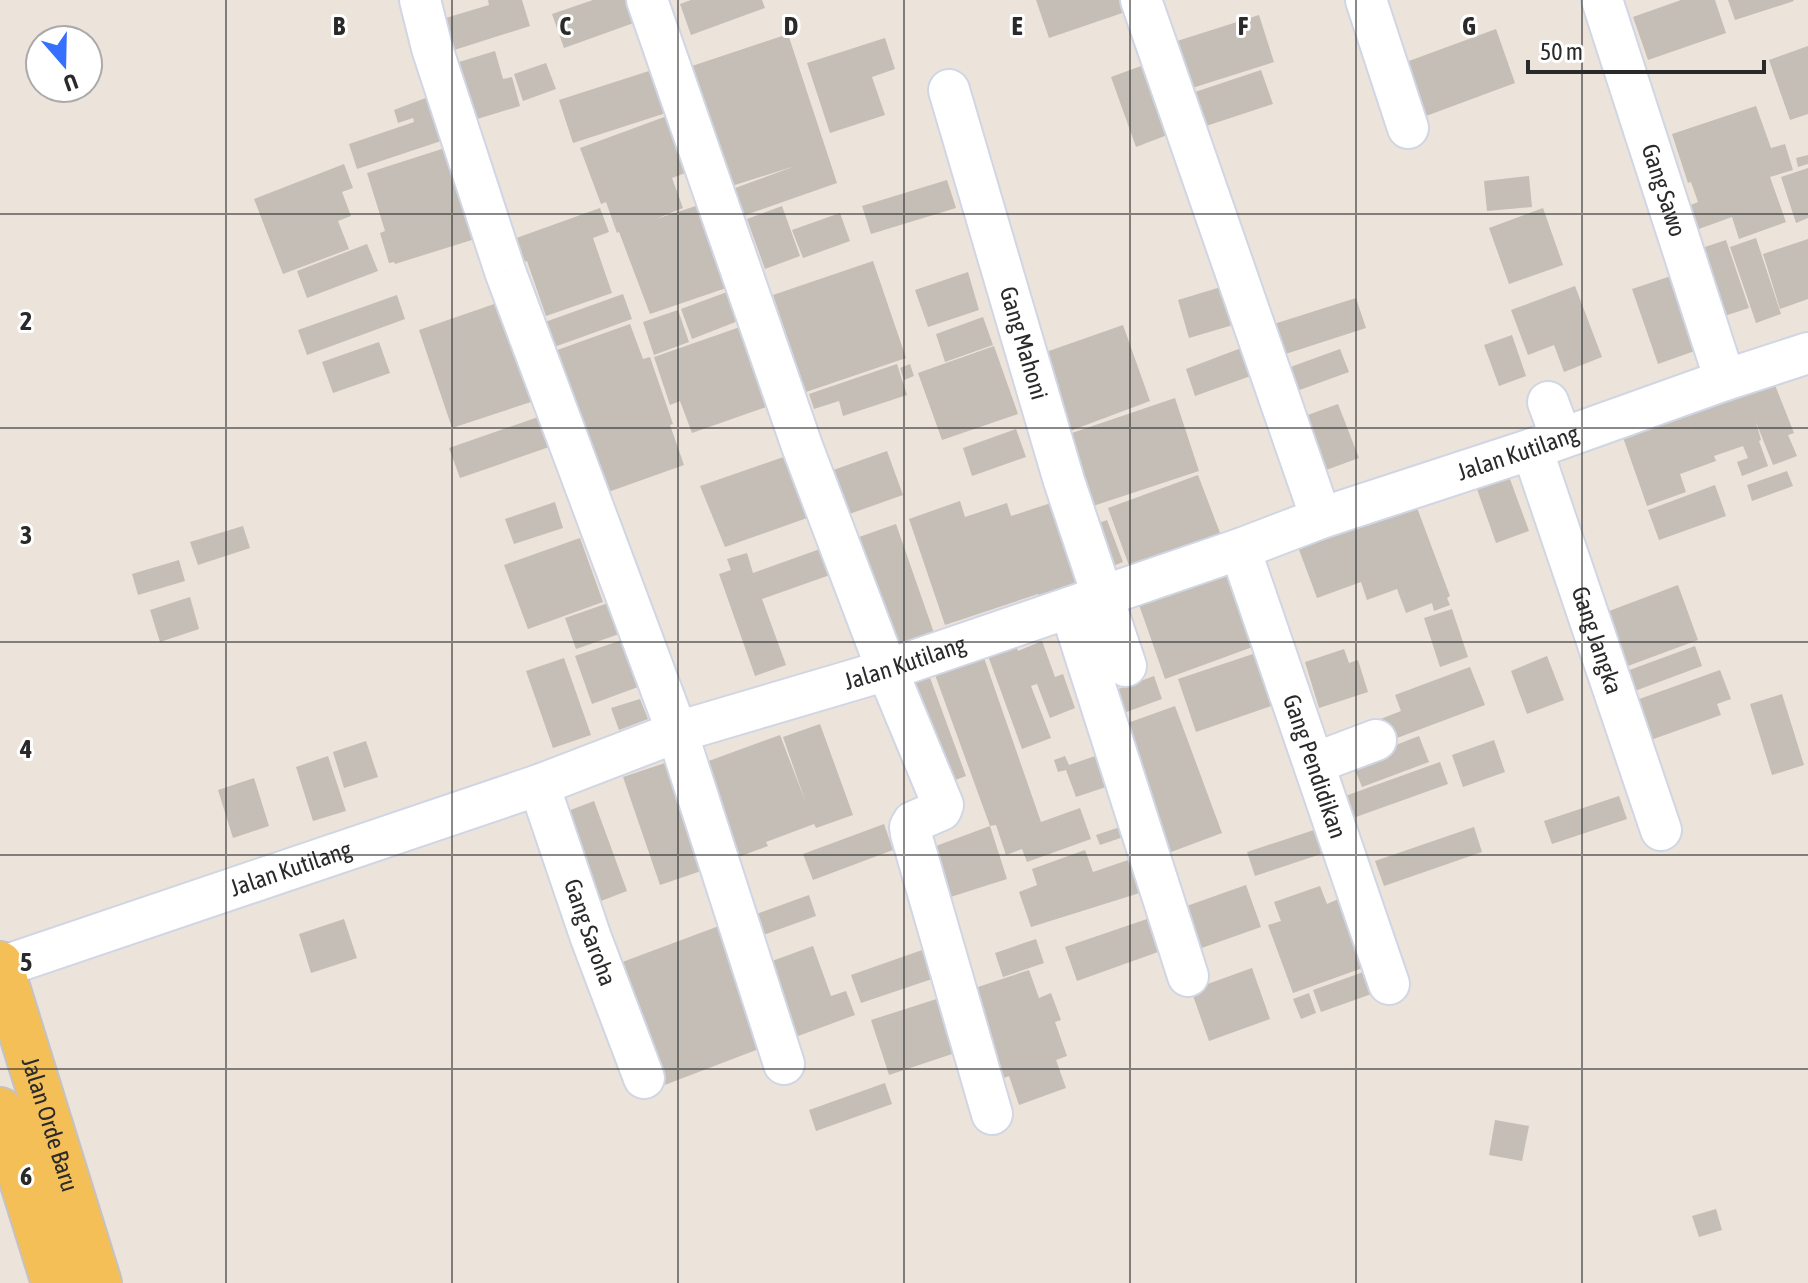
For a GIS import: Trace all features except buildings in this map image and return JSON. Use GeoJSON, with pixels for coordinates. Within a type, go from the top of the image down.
{"type":"FeatureCollection","features":[{"type":"Feature","properties":{"kind":"main road","name":"Jalan Orde Baru"},"geometry":{"type":"LineString","coordinates":[[0,966],[99,1283]]}},
{"type":"Feature","properties":{"kind":"main road","name":"Jalan Orde Baru"},"geometry":{"type":"LineString","coordinates":[[0,1110],[54,1283]]}},
{"type":"Feature","properties":{"kind":"street"},"geometry":{"type":"LineString","coordinates":[[420,0],[432,48],[505,271],[677,732],[784,1064]]}},
{"type":"Feature","properties":{"kind":"street"},"geometry":{"type":"LineString","coordinates":[[647,0],[802,446],[887,670],[943,805],[941,810],[913,822],[911,834],[992,1114]]}},
{"type":"Feature","properties":{"kind":"street"},"geometry":{"type":"LineString","coordinates":[[1141,0],[1321,518]]}},
{"type":"Feature","properties":{"kind":"street"},"geometry":{"type":"LineString","coordinates":[[1366,0],[1408,128]]}},
{"type":"Feature","properties":{"kind":"street","name":"Gang Sawo"},"geometry":{"type":"LineString","coordinates":[[1602,0],[1725,380]]}},
{"type":"Feature","properties":{"kind":"street","name":"Gang Mahoni"},"geometry":{"type":"LineString","coordinates":[[949,90],[1086,602]]}},
{"type":"Feature","properties":{"kind":"street","name":"Jalan Kutilang"},"geometry":{"type":"LineString","coordinates":[[0,966],[539,785],[677,732],[887,670],[1240,549],[1547,429],[1725,380],[1808,353]]}},
{"type":"Feature","properties":{"kind":"street","name":"Gang Jangka"},"geometry":{"type":"LineString","coordinates":[[1547,429],[1661,830]]}},
{"type":"Feature","properties":{"kind":"street","name":"Gang Pendidikan"},"geometry":{"type":"LineString","coordinates":[[1240,549],[1389,984]]}},
{"type":"Feature","properties":{"kind":"street"},"geometry":{"type":"LineString","coordinates":[[1086,602],[1126,666]]}},
{"type":"Feature","properties":{"kind":"street"},"geometry":{"type":"LineString","coordinates":[[1086,602],[1188,976]]}},
{"type":"Feature","properties":{"kind":"street"},"geometry":{"type":"LineString","coordinates":[[1315,763],[1376,740]]}},
{"type":"Feature","properties":{"kind":"street","name":"Gang Saroha"},"geometry":{"type":"LineString","coordinates":[[539,785],[591,938],[644,1078]]}}]}
